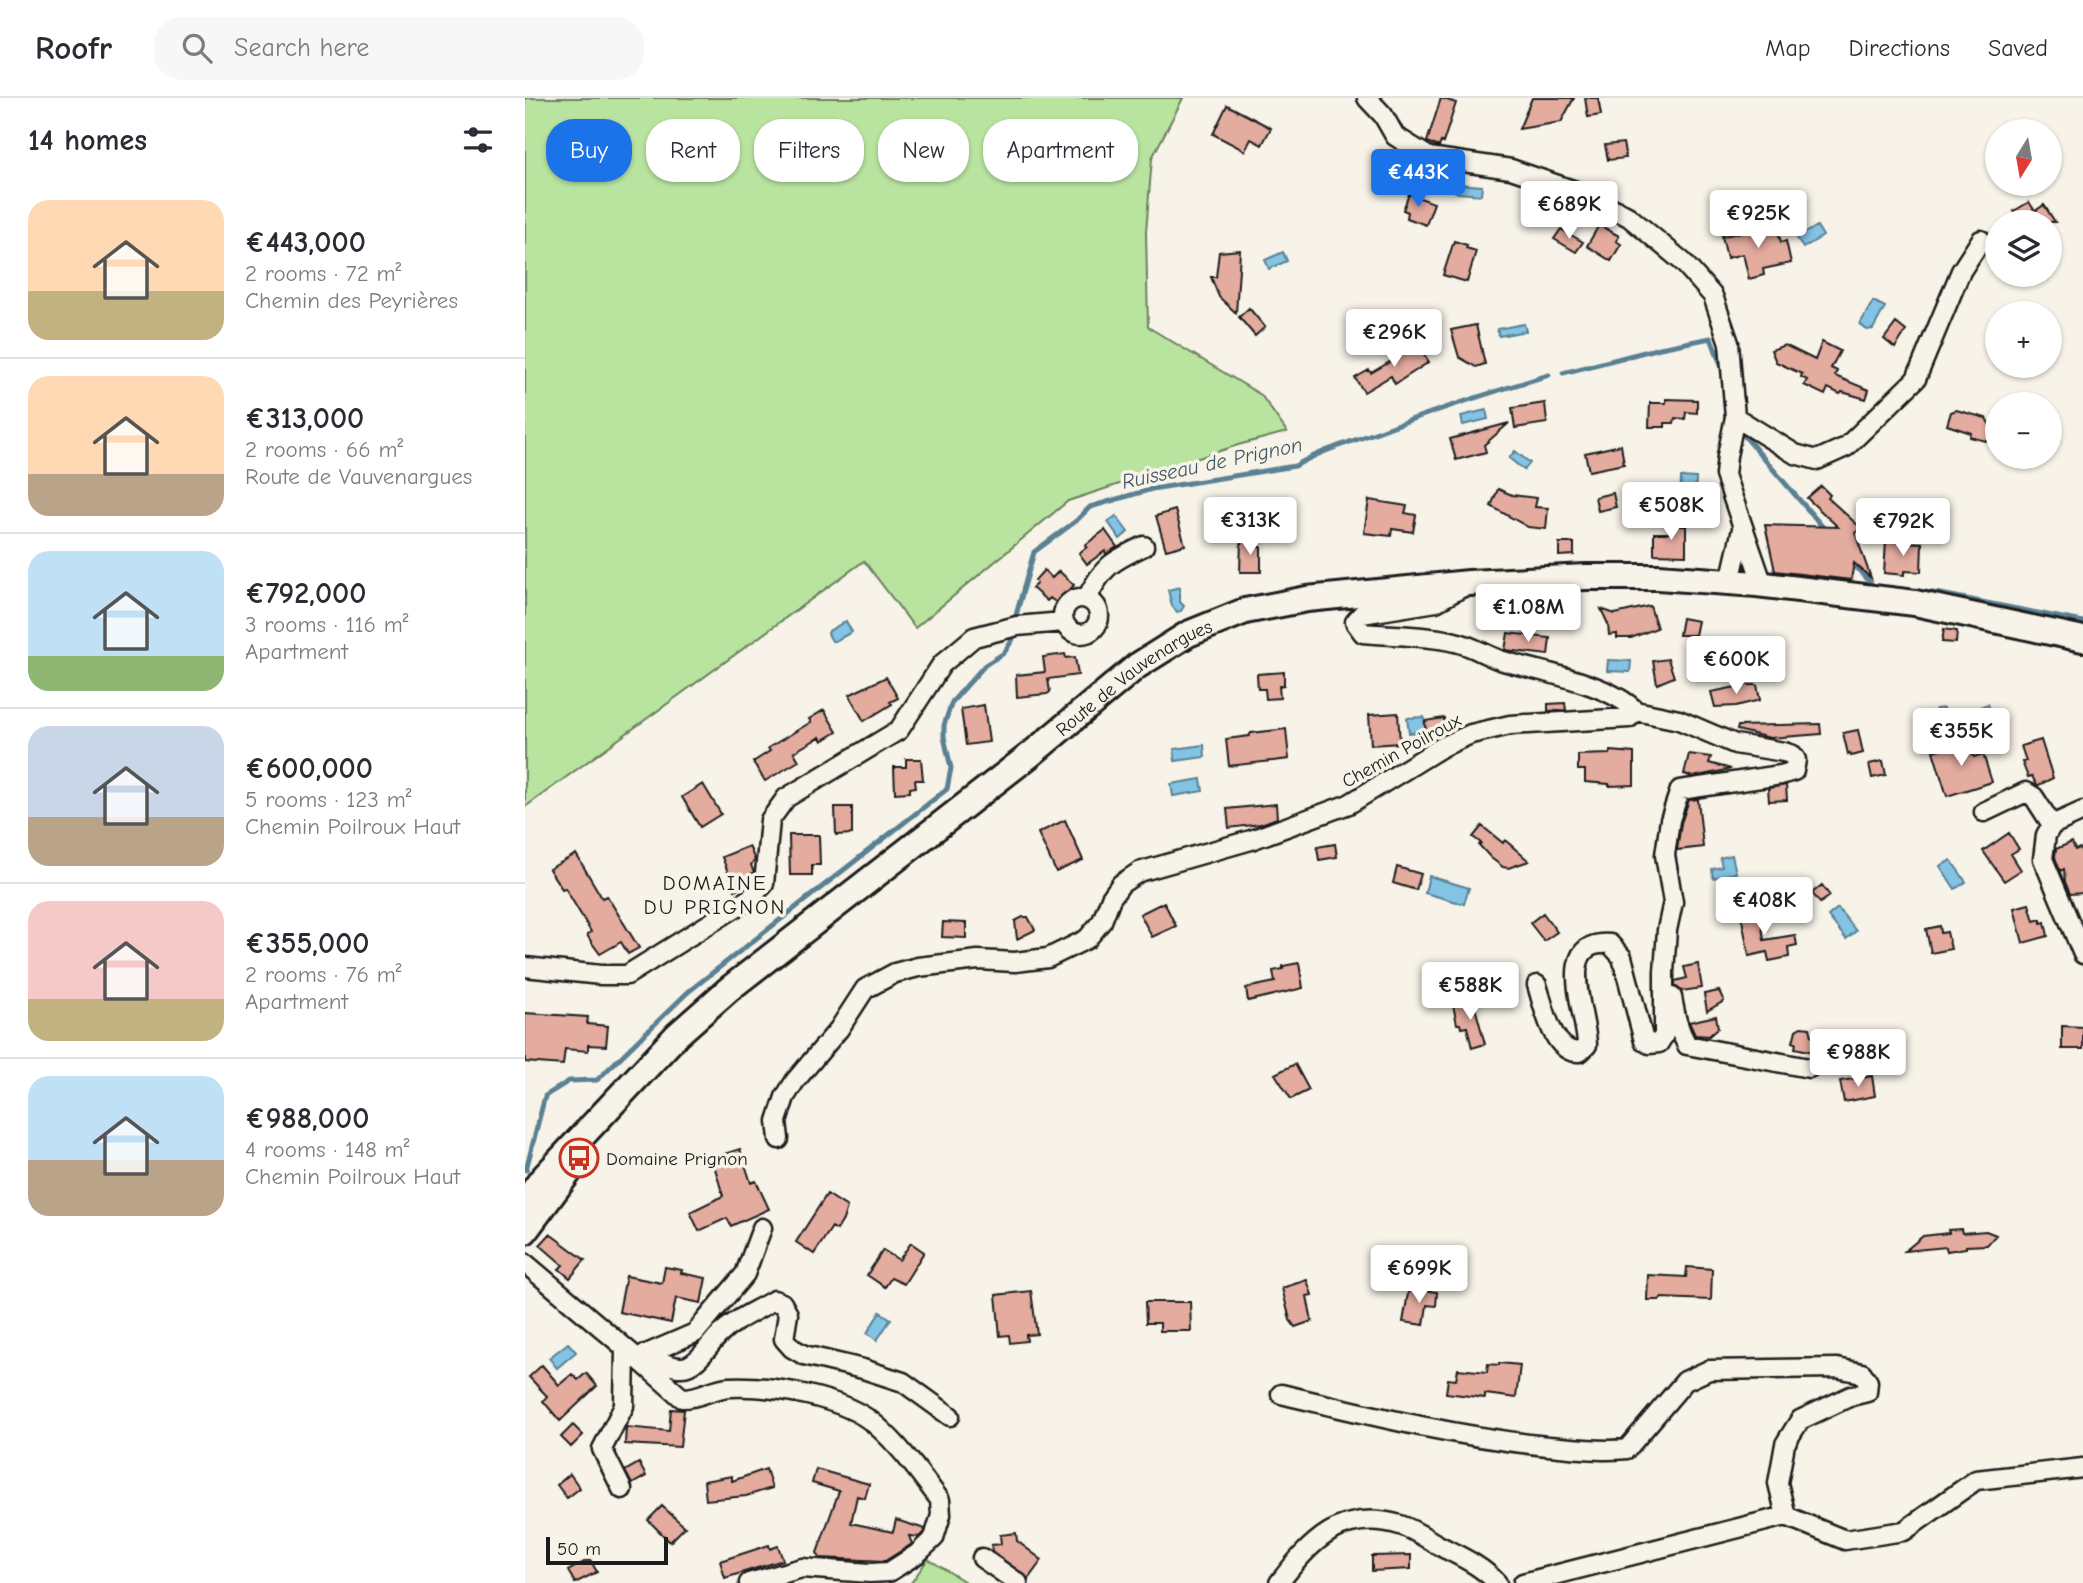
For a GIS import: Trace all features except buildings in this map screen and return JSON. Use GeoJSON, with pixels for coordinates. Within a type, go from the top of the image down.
{"type":"FeatureCollection","features":[{"type":"Feature","properties":{"kind":"main road","name":"Route de Vauvenargues"},"geometry":{"type":"LineString","coordinates":[[525,1202],[542,1179],[677,1035],[729,989],[1030,755],[1137,666],[1188,634],[1245,611],[1307,599],[1469,583],[1646,577],[1760,584],[1915,604],[2083,639]]}},
{"type":"Feature","properties":{"kind":"main road","name":"Route de Vauvenargues"},"geometry":{"type":"LineString","coordinates":[[525,1231],[634,1082]]}},
{"type":"Feature","properties":{"kind":"street"},"geometry":{"type":"LineString","coordinates":[[1367,98],[1383,115],[1395,136],[1429,157],[1511,169],[1590,197],[1629,217],[1683,261],[1713,296],[1729,343],[1735,418],[1725,475],[1760,584]]}},
{"type":"Feature","properties":{"kind":"street"},"geometry":{"type":"LineString","coordinates":[[1735,418],[1795,454],[1817,460],[1846,447],[1916,379],[1961,271],[1981,240]]}},
{"type":"Feature","properties":{"kind":"street"},"geometry":{"type":"LineString","coordinates":[[1730,582],[1743,525]]}},
{"type":"Feature","properties":{"kind":"street"},"geometry":{"type":"LineString","coordinates":[[1087,598],[1108,565],[1144,546]]}},
{"type":"Feature","properties":{"kind":"street"},"geometry":{"type":"LineString","coordinates":[[1469,583],[1436,602],[1362,614],[1355,622],[1363,633],[1457,642],[1500,660],[1541,670],[1601,691],[1628,704],[1636,711],[1679,720],[1735,744],[1784,752],[1793,755],[1796,760],[1794,771],[1781,775],[1680,790],[1670,820],[1665,855],[1673,902],[1665,951],[1664,1035],[1659,1043],[1649,1044],[1644,1041],[1622,957],[1610,944],[1599,943],[1589,947],[1578,961],[1576,970],[1587,1031],[1587,1045],[1580,1052],[1563,1048],[1537,985]]}},
{"type":"Feature","properties":{"kind":"street"},"geometry":{"type":"LineString","coordinates":[[1087,598],[1098,606],[1098,625],[1091,632],[1070,632],[1063,622],[1063,614],[1070,601],[1087,598]]}},
{"type":"Feature","properties":{"kind":"street"},"geometry":{"type":"LineString","coordinates":[[525,967],[627,975],[749,899],[764,884],[770,820],[786,798],[899,730],[942,664],[974,637],[1017,626],[1063,622]]}},
{"type":"Feature","properties":{"kind":"street","name":"Chemin Poilroux"},"geometry":{"type":"LineString","coordinates":[[779,1139],[776,1121],[785,1097],[795,1081],[839,1029],[866,989],[895,973],[918,967],[978,960],[1015,962],[1048,958],[1087,939],[1102,921],[1111,898],[1121,884],[1139,872],[1251,840],[1349,804],[1442,747],[1471,734],[1510,725],[1629,718],[1636,711]]}},
{"type":"Feature","properties":{"kind":"street"},"geometry":{"type":"LineString","coordinates":[[1984,812],[2026,792],[2034,797],[2052,825]]}},
{"type":"Feature","properties":{"kind":"street"},"geometry":{"type":"LineString","coordinates":[[2083,811],[2052,825],[2046,835],[2043,859],[2083,954]]}},
{"type":"Feature","properties":{"kind":"street"},"geometry":{"type":"LineString","coordinates":[[1665,989],[1672,998],[1674,1015],[1687,1045],[1809,1068]]}},
{"type":"Feature","properties":{"kind":"street"},"geometry":{"type":"LineString","coordinates":[[636,1354],[695,1333],[745,1274],[762,1228]]}},
{"type":"Feature","properties":{"kind":"street"},"geometry":{"type":"LineString","coordinates":[[525,1263],[636,1354],[682,1398],[729,1387],[778,1391],[826,1400],[850,1408],[877,1426],[940,1500],[941,1515],[934,1538],[917,1554],[889,1572],[802,1569],[750,1583]]}},
{"type":"Feature","properties":{"kind":"street"},"geometry":{"type":"LineString","coordinates":[[636,1354],[683,1368],[691,1365],[721,1333],[745,1314],[774,1300],[782,1303],[788,1314],[783,1339],[792,1348],[804,1355],[903,1382],[950,1416]]}},
{"type":"Feature","properties":{"kind":"street"},"geometry":{"type":"LineString","coordinates":[[622,1489],[602,1449],[624,1405],[636,1354]]}},
{"type":"Feature","properties":{"kind":"street"},"geometry":{"type":"LineString","coordinates":[[1281,1394],[1496,1441],[1607,1451],[1627,1449],[1685,1381],[1709,1370],[1837,1368],[1862,1373],[1868,1382],[1867,1392],[1851,1396],[1800,1420],[1785,1444],[1778,1483],[1786,1516]]}},
{"type":"Feature","properties":{"kind":"street"},"geometry":{"type":"LineString","coordinates":[[1523,1583],[1786,1516],[1845,1540],[1904,1531],[1976,1480],[2083,1468]]}},
{"type":"Feature","properties":{"kind":"street"},"geometry":{"type":"LineString","coordinates":[[1279,1583],[1304,1551],[1337,1526],[1377,1520],[1403,1526],[1485,1571],[1496,1583]]}},
{"type":"Feature","properties":{"kind":"street"},"geometry":{"type":"LineString","coordinates":[[982,1558],[1018,1583]]}},
{"type":"Feature","properties":{"kind":"green space"},"geometry":{"type":"Polygon","coordinates":[[[525,98],[1183,98],[1152,158],[1146,232],[1148,327],[1261,395],[1287,432],[1238,445],[1068,501],[915,628],[864,561],[525,807],[525,98]]]}},
{"type":"Feature","properties":{"kind":"green space"},"geometry":{"type":"Polygon","coordinates":[[[928,1559],[967,1583],[911,1583],[928,1559]]]}},
{"type":"Feature","properties":{"kind":"water"},"geometry":{"type":"Polygon","coordinates":[[[1445,183],[1482,186],[1481,195],[1458,193],[1445,186],[1445,183]]]}},
{"type":"Feature","properties":{"kind":"water"},"geometry":{"type":"Polygon","coordinates":[[[1817,226],[1823,236],[1803,248],[1797,238],[1817,226]]]}},
{"type":"Feature","properties":{"kind":"water"},"geometry":{"type":"Polygon","coordinates":[[[1283,252],[1287,261],[1269,269],[1265,260],[1283,252]]]}},
{"type":"Feature","properties":{"kind":"water"},"geometry":{"type":"Polygon","coordinates":[[[1873,301],[1885,307],[1873,329],[1867,330],[1860,324],[1873,301]]]}},
{"type":"Feature","properties":{"kind":"water"},"geometry":{"type":"Polygon","coordinates":[[[1524,324],[1526,331],[1499,336],[1497,329],[1524,324]]]}},
{"type":"Feature","properties":{"kind":"water"},"geometry":{"type":"Polygon","coordinates":[[[1486,410],[1488,419],[1463,425],[1461,416],[1486,410]]]}},
{"type":"Feature","properties":{"kind":"water"},"geometry":{"type":"Polygon","coordinates":[[[1515,451],[1530,463],[1524,470],[1509,458],[1515,451]]]}},
{"type":"Feature","properties":{"kind":"water"},"geometry":{"type":"Polygon","coordinates":[[[1681,477],[1696,478],[1695,502],[1689,506],[1680,502],[1681,477]]]}},
{"type":"Feature","properties":{"kind":"water"},"geometry":{"type":"Polygon","coordinates":[[[1116,516],[1128,532],[1120,539],[1108,522],[1116,516]]]}},
{"type":"Feature","properties":{"kind":"water"},"geometry":{"type":"Polygon","coordinates":[[[1180,587],[1180,602],[1184,606],[1177,612],[1172,606],[1168,590],[1180,587]]]}},
{"type":"Feature","properties":{"kind":"water"},"geometry":{"type":"Polygon","coordinates":[[[846,621],[852,632],[832,641],[829,631],[846,621]]]}},
{"type":"Feature","properties":{"kind":"water"},"geometry":{"type":"Polygon","coordinates":[[[1608,660],[1631,661],[1630,672],[1607,671],[1608,660]]]}},
{"type":"Feature","properties":{"kind":"water"},"geometry":{"type":"Polygon","coordinates":[[[1988,704],[1991,712],[1966,721],[1963,713],[1988,704]]]}},
{"type":"Feature","properties":{"kind":"water"},"geometry":{"type":"Polygon","coordinates":[[[1944,708],[1951,728],[1944,733],[1934,712],[1944,708]]]}},
{"type":"Feature","properties":{"kind":"water"},"geometry":{"type":"Polygon","coordinates":[[[1424,717],[1425,732],[1409,733],[1407,718],[1424,717]]]}},
{"type":"Feature","properties":{"kind":"water"},"geometry":{"type":"Polygon","coordinates":[[[1204,745],[1205,757],[1175,761],[1174,749],[1204,745]]]}},
{"type":"Feature","properties":{"kind":"water"},"geometry":{"type":"Polygon","coordinates":[[[1201,779],[1203,791],[1173,796],[1171,784],[1201,779]]]}},
{"type":"Feature","properties":{"kind":"water"},"geometry":{"type":"Polygon","coordinates":[[[1732,855],[1736,873],[1713,878],[1712,869],[1722,867],[1720,858],[1732,855]]]}},
{"type":"Feature","properties":{"kind":"water"},"geometry":{"type":"Polygon","coordinates":[[[1951,860],[1966,882],[1955,889],[1940,866],[1951,860]]]}},
{"type":"Feature","properties":{"kind":"water"},"geometry":{"type":"Polygon","coordinates":[[[1429,876],[1469,888],[1464,904],[1425,893],[1429,876]]]}},
{"type":"Feature","properties":{"kind":"water"},"geometry":{"type":"Polygon","coordinates":[[[1838,908],[1856,931],[1846,939],[1828,916],[1838,908]]]}},
{"type":"Feature","properties":{"kind":"water"},"geometry":{"type":"Polygon","coordinates":[[[880,1312],[891,1319],[877,1340],[867,1333],[880,1312]]]}},
{"type":"Feature","properties":{"kind":"water"},"geometry":{"type":"Polygon","coordinates":[[[568,1343],[576,1352],[557,1368],[549,1358],[568,1343]]]}},
{"type":"Feature","properties":{"kind":"waterway","name":"Ruisseau de Prignon"},"geometry":{"type":"LineString","coordinates":[[1563,373],[1711,338],[1723,370]]}},
{"type":"Feature","properties":{"kind":"waterway","name":"Ruisseau de Prignon"},"geometry":{"type":"LineString","coordinates":[[1016,615],[1034,552],[1076,521],[1090,507],[1152,489],[1295,466],[1326,451],[1401,423],[1549,375]]}},
{"type":"Feature","properties":{"kind":"waterway","name":"Ruisseau de Prignon"},"geometry":{"type":"LineString","coordinates":[[1725,397],[1726,422]]}},
{"type":"Feature","properties":{"kind":"waterway"},"geometry":{"type":"LineString","coordinates":[[1742,433],[1827,532]]}},
{"type":"Feature","properties":{"kind":"waterway"},"geometry":{"type":"LineString","coordinates":[[1851,561],[1874,587],[1878,588]]}},
{"type":"Feature","properties":{"kind":"waterway"},"geometry":{"type":"LineString","coordinates":[[1916,591],[2083,622]]}},
{"type":"Feature","properties":{"kind":"waterway","name":"Ruisseau de Prignon"},"geometry":{"type":"LineString","coordinates":[[526,1170],[545,1096],[569,1081],[597,1080],[688,992],[947,789],[951,768],[944,725],[952,702],[985,665],[1004,653],[1013,639]]}},
{"type":"Feature","properties":{"kind":"place","name":"Domaine Prignon"},"geometry":{"type":"Point","coordinates":[579,1158]}},
{"type":"Feature","properties":{"kind":"district","name":"DOMAINE DU PRIGNON"},"geometry":{"type":"Point","coordinates":[715,895]}}]}
